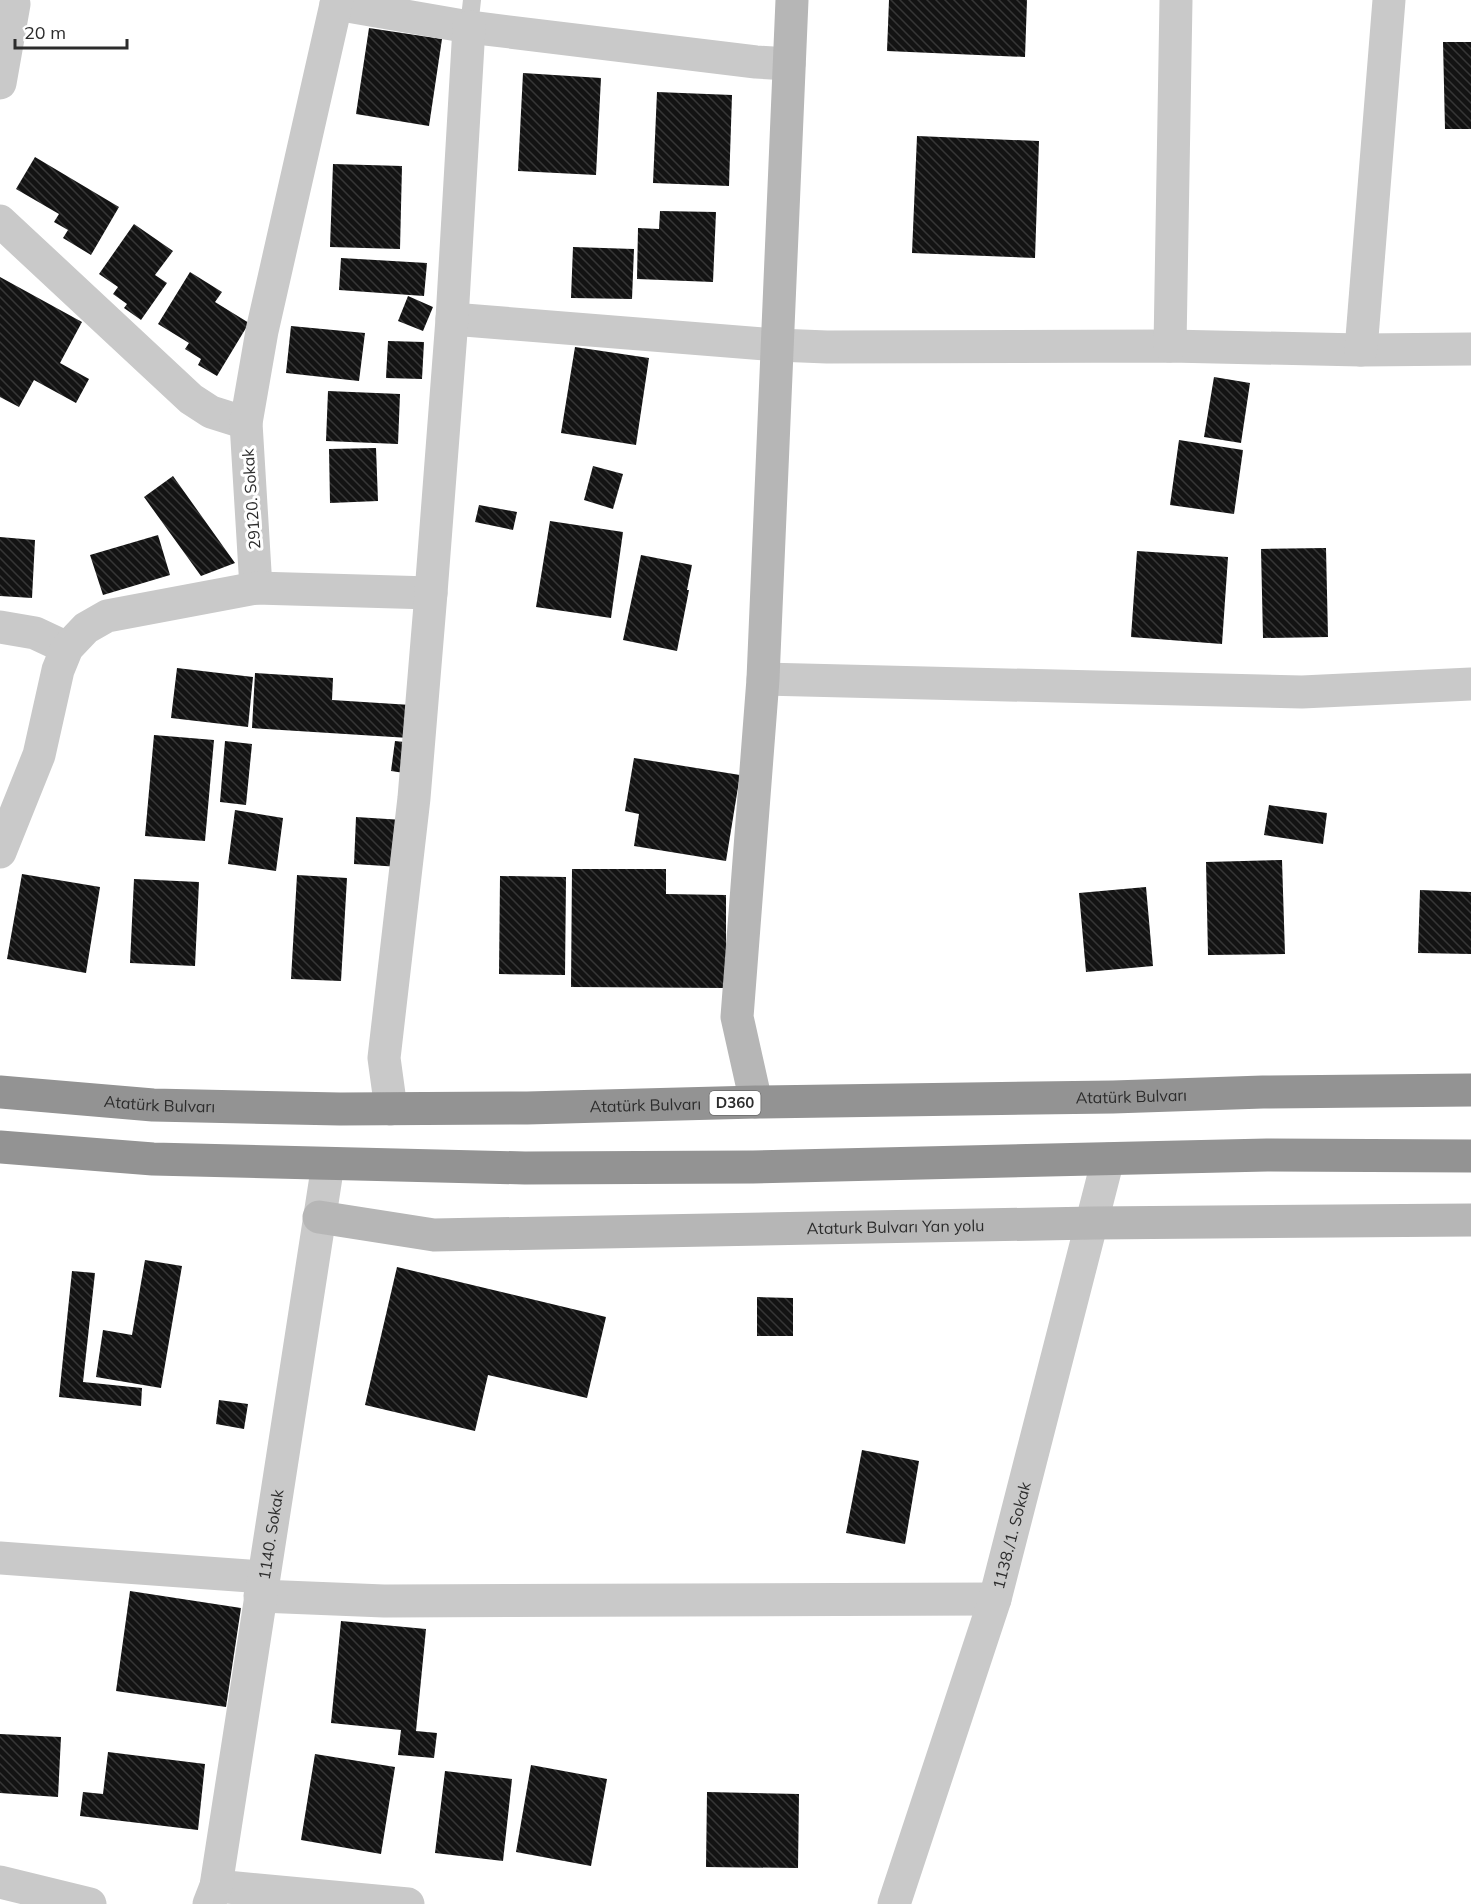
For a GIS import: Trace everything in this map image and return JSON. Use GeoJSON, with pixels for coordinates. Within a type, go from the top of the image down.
{"type":"FeatureCollection","features":[{"type":"Feature","properties":{"kind":"highway","name":"Atatürk Bulvarı"},"geometry":{"type":"LineString","coordinates":[[0,1092],[153,1106],[391,1109],[1471,1090]]}},
{"type":"Feature","properties":{"kind":"highway"},"geometry":{"type":"LineString","coordinates":[[0,1147],[153,1159],[525,1168],[753,1167],[1267,1155],[1471,1156]]}},
{"type":"Feature","properties":{"kind":"street"},"geometry":{"type":"LineString","coordinates":[[756,1102],[737,1017],[763,679],[792,0]]}},
{"type":"Feature","properties":{"kind":"street"},"geometry":{"type":"LineString","coordinates":[[1170,346],[1176,0]]}},
{"type":"Feature","properties":{"kind":"street"},"geometry":{"type":"LineString","coordinates":[[1361,350],[1389,0]]}},
{"type":"Feature","properties":{"kind":"street"},"geometry":{"type":"LineString","coordinates":[[336,2],[470,14],[756,62],[789,64]]}},
{"type":"Feature","properties":{"kind":"street","name":"29120. Sokak"},"geometry":{"type":"LineString","coordinates":[[256,588],[246,423],[262,330],[336,2]]}},
{"type":"Feature","properties":{"kind":"street"},"geometry":{"type":"LineString","coordinates":[[0,83],[14,4]]}},
{"type":"Feature","properties":{"kind":"street"},"geometry":{"type":"LineString","coordinates":[[391,1109],[384,1058],[414,798],[431,593],[452,319],[470,14]]}},
{"type":"Feature","properties":{"kind":"street"},"geometry":{"type":"LineString","coordinates":[[0,221],[191,399],[212,412],[246,423]]}},
{"type":"Feature","properties":{"kind":"street"},"geometry":{"type":"LineString","coordinates":[[452,319],[827,347],[1170,346],[1361,350],[1471,349]]}},
{"type":"Feature","properties":{"kind":"street"},"geometry":{"type":"LineString","coordinates":[[0,852],[39,755],[58,670],[67,648],[86,628],[107,616],[256,588],[431,593]]}},
{"type":"Feature","properties":{"kind":"street"},"geometry":{"type":"LineString","coordinates":[[0,627],[34,633],[67,648]]}},
{"type":"Feature","properties":{"kind":"street"},"geometry":{"type":"LineString","coordinates":[[763,679],[1302,692],[1471,684]]}},
{"type":"Feature","properties":{"kind":"street","name":"1138./1. Sokak"},"geometry":{"type":"LineString","coordinates":[[894,1904],[995,1599],[1108,1159]]}},
{"type":"Feature","properties":{"kind":"street","name":"1140. Sokak"},"geometry":{"type":"LineString","coordinates":[[212,1895],[328,1164]]}},
{"type":"Feature","properties":{"kind":"street","name":"Ataturk Bulvarı Yan yolu"},"geometry":{"type":"LineString","coordinates":[[319,1217],[434,1234],[1093,1223],[1471,1220]]}},
{"type":"Feature","properties":{"kind":"street"},"geometry":{"type":"LineString","coordinates":[[0,1558],[384,1601],[995,1599]]}},
{"type":"Feature","properties":{"kind":"street"},"geometry":{"type":"LineString","coordinates":[[0,1882],[90,1904]]}},
{"type":"Feature","properties":{"kind":"street"},"geometry":{"type":"LineString","coordinates":[[212,1895],[408,1904]]}},
{"type":"Feature","properties":{"kind":"building"},"geometry":{"type":"Polygon","coordinates":[[[889,0],[1027,0],[1025,57],[887,51],[889,0]]]}},
{"type":"Feature","properties":{"kind":"building"},"geometry":{"type":"Polygon","coordinates":[[[369,28],[442,39],[429,126],[356,114],[369,28]]]}},
{"type":"Feature","properties":{"kind":"building"},"geometry":{"type":"Polygon","coordinates":[[[1443,42],[1471,42],[1471,129],[1445,129],[1443,42]]]}},
{"type":"Feature","properties":{"kind":"building"},"geometry":{"type":"Polygon","coordinates":[[[523,73],[601,78],[596,175],[518,171],[523,73]]]}},
{"type":"Feature","properties":{"kind":"building"},"geometry":{"type":"Polygon","coordinates":[[[657,92],[732,95],[729,186],[653,183],[657,92]]]}},
{"type":"Feature","properties":{"kind":"building"},"geometry":{"type":"Polygon","coordinates":[[[917,136],[1039,141],[1035,258],[912,253],[917,136]]]}},
{"type":"Feature","properties":{"kind":"building"},"geometry":{"type":"Polygon","coordinates":[[[35,157],[119,207],[91,255],[63,238],[68,230],[54,222],[59,214],[16,189],[35,157]]]}},
{"type":"Feature","properties":{"kind":"building"},"geometry":{"type":"Polygon","coordinates":[[[333,164],[402,166],[400,249],[330,247],[333,164]]]}},
{"type":"Feature","properties":{"kind":"building"},"geometry":{"type":"Polygon","coordinates":[[[660,211],[716,212],[713,282],[637,279],[638,228],[659,229],[660,211]]]}},
{"type":"Feature","properties":{"kind":"building"},"geometry":{"type":"Polygon","coordinates":[[[134,224],[173,251],[155,275],[167,283],[141,320],[124,308],[127,304],[113,294],[118,287],[99,274],[134,224]]]}},
{"type":"Feature","properties":{"kind":"building"},"geometry":{"type":"Polygon","coordinates":[[[573,247],[634,249],[632,299],[571,298],[573,247]]]}},
{"type":"Feature","properties":{"kind":"building"},"geometry":{"type":"Polygon","coordinates":[[[341,258],[427,263],[424,296],[339,290],[341,258]]]}},
{"type":"Feature","properties":{"kind":"building"},"geometry":{"type":"Polygon","coordinates":[[[190,272],[222,292],[215,302],[249,323],[217,376],[198,365],[201,359],[185,349],[189,343],[158,324],[190,272]]]}},
{"type":"Feature","properties":{"kind":"building"},"geometry":{"type":"Polygon","coordinates":[[[0,277],[82,322],[60,363],[89,379],[76,403],[34,380],[19,407],[0,397],[0,277]]]}},
{"type":"Feature","properties":{"kind":"building"},"geometry":{"type":"Polygon","coordinates":[[[408,296],[433,307],[423,331],[398,321],[408,296]]]}},
{"type":"Feature","properties":{"kind":"building"},"geometry":{"type":"Polygon","coordinates":[[[291,326],[365,333],[359,381],[286,373],[291,326]]]}},
{"type":"Feature","properties":{"kind":"building"},"geometry":{"type":"Polygon","coordinates":[[[388,341],[424,342],[422,379],[386,378],[388,341]]]}},
{"type":"Feature","properties":{"kind":"building"},"geometry":{"type":"Polygon","coordinates":[[[575,347],[649,358],[636,445],[561,433],[575,347]]]}},
{"type":"Feature","properties":{"kind":"building"},"geometry":{"type":"Polygon","coordinates":[[[1214,377],[1250,383],[1241,443],[1204,437],[1214,377]]]}},
{"type":"Feature","properties":{"kind":"building"},"geometry":{"type":"Polygon","coordinates":[[[328,391],[400,394],[398,444],[326,441],[328,391]]]}},
{"type":"Feature","properties":{"kind":"building"},"geometry":{"type":"Polygon","coordinates":[[[1179,440],[1243,450],[1234,514],[1170,505],[1179,440]]]}},
{"type":"Feature","properties":{"kind":"building"},"geometry":{"type":"Polygon","coordinates":[[[376,448],[378,501],[330,503],[329,449],[376,448]]]}},
{"type":"Feature","properties":{"kind":"building"},"geometry":{"type":"Polygon","coordinates":[[[593,466],[623,474],[613,509],[584,500],[593,466]]]}},
{"type":"Feature","properties":{"kind":"building"},"geometry":{"type":"Polygon","coordinates":[[[173,476],[235,563],[201,576],[144,497],[173,476]]]}},
{"type":"Feature","properties":{"kind":"building"},"geometry":{"type":"Polygon","coordinates":[[[479,505],[517,512],[513,530],[475,522],[479,505]]]}},
{"type":"Feature","properties":{"kind":"building"},"geometry":{"type":"Polygon","coordinates":[[[550,521],[623,532],[611,618],[536,607],[550,521]]]}},
{"type":"Feature","properties":{"kind":"building"},"geometry":{"type":"Polygon","coordinates":[[[158,535],[170,575],[103,595],[90,555],[158,535]]]}},
{"type":"Feature","properties":{"kind":"building"},"geometry":{"type":"Polygon","coordinates":[[[0,537],[35,540],[32,598],[0,596],[0,537]]]}},
{"type":"Feature","properties":{"kind":"building"},"geometry":{"type":"Polygon","coordinates":[[[1326,548],[1328,637],[1263,638],[1261,549],[1326,548]]]}},
{"type":"Feature","properties":{"kind":"building"},"geometry":{"type":"Polygon","coordinates":[[[1137,551],[1228,557],[1222,644],[1131,637],[1137,551]]]}},
{"type":"Feature","properties":{"kind":"building"},"geometry":{"type":"Polygon","coordinates":[[[641,555],[692,565],[677,651],[623,640],[641,555]]]}},
{"type":"Feature","properties":{"kind":"building"},"geometry":{"type":"Polygon","coordinates":[[[177,668],[253,677],[248,727],[171,718],[177,668]]]}},
{"type":"Feature","properties":{"kind":"building"},"geometry":{"type":"Polygon","coordinates":[[[255,673],[333,678],[332,700],[411,705],[409,738],[252,728],[255,673]]]}},
{"type":"Feature","properties":{"kind":"building"},"geometry":{"type":"Polygon","coordinates":[[[154,735],[214,740],[205,841],[145,836],[154,735]]]}},
{"type":"Feature","properties":{"kind":"building"},"geometry":{"type":"Polygon","coordinates":[[[225,741],[252,744],[246,805],[220,802],[225,741]]]}},
{"type":"Feature","properties":{"kind":"building"},"geometry":{"type":"Polygon","coordinates":[[[395,741],[414,743],[411,774],[391,771],[395,741]]]}},
{"type":"Feature","properties":{"kind":"building"},"geometry":{"type":"Polygon","coordinates":[[[634,758],[740,775],[726,861],[634,846],[639,814],[625,811],[634,758]]]}},
{"type":"Feature","properties":{"kind":"building"},"geometry":{"type":"Polygon","coordinates":[[[1269,805],[1327,813],[1323,844],[1264,835],[1269,805]]]}},
{"type":"Feature","properties":{"kind":"building"},"geometry":{"type":"Polygon","coordinates":[[[235,810],[283,818],[276,871],[228,864],[235,810]]]}},
{"type":"Feature","properties":{"kind":"building"},"geometry":{"type":"Polygon","coordinates":[[[356,817],[403,820],[400,867],[354,864],[356,817]]]}},
{"type":"Feature","properties":{"kind":"building"},"geometry":{"type":"Polygon","coordinates":[[[1282,860],[1285,954],[1208,955],[1206,862],[1282,860]]]}},
{"type":"Feature","properties":{"kind":"building"},"geometry":{"type":"Polygon","coordinates":[[[572,869],[666,869],[666,894],[726,895],[726,988],[571,987],[572,869]]]}},
{"type":"Feature","properties":{"kind":"building"},"geometry":{"type":"Polygon","coordinates":[[[22,874],[100,887],[86,973],[7,959],[22,874]]]}},
{"type":"Feature","properties":{"kind":"building"},"geometry":{"type":"Polygon","coordinates":[[[297,875],[347,878],[341,981],[291,979],[297,875]]]}},
{"type":"Feature","properties":{"kind":"building"},"geometry":{"type":"Polygon","coordinates":[[[500,876],[566,877],[565,975],[499,974],[500,876]]]}},
{"type":"Feature","properties":{"kind":"building"},"geometry":{"type":"Polygon","coordinates":[[[134,879],[199,882],[195,966],[130,963],[134,879]]]}},
{"type":"Feature","properties":{"kind":"building"},"geometry":{"type":"Polygon","coordinates":[[[1146,887],[1153,966],[1086,972],[1079,893],[1146,887]]]}},
{"type":"Feature","properties":{"kind":"building"},"geometry":{"type":"Polygon","coordinates":[[[1420,890],[1471,892],[1471,954],[1418,953],[1420,890]]]}},
{"type":"Feature","properties":{"kind":"building"},"geometry":{"type":"Polygon","coordinates":[[[145,1260],[182,1266],[161,1388],[96,1377],[103,1330],[132,1335],[145,1260]]]}},
{"type":"Feature","properties":{"kind":"building"},"geometry":{"type":"Polygon","coordinates":[[[397,1267],[606,1317],[587,1398],[488,1375],[475,1431],[365,1405],[397,1267]]]}},
{"type":"Feature","properties":{"kind":"building"},"geometry":{"type":"Polygon","coordinates":[[[72,1271],[95,1273],[83,1382],[142,1388],[141,1406],[59,1397],[72,1271]]]}},
{"type":"Feature","properties":{"kind":"building"},"geometry":{"type":"Polygon","coordinates":[[[757,1297],[793,1298],[793,1336],[757,1336],[757,1297]]]}},
{"type":"Feature","properties":{"kind":"building"},"geometry":{"type":"Polygon","coordinates":[[[219,1400],[248,1404],[244,1429],[216,1424],[219,1400]]]}},
{"type":"Feature","properties":{"kind":"building"},"geometry":{"type":"Polygon","coordinates":[[[862,1450],[919,1461],[905,1544],[846,1533],[862,1450]]]}},
{"type":"Feature","properties":{"kind":"building"},"geometry":{"type":"Polygon","coordinates":[[[130,1591],[241,1608],[226,1707],[116,1691],[130,1591]]]}},
{"type":"Feature","properties":{"kind":"building"},"geometry":{"type":"Polygon","coordinates":[[[341,1621],[426,1629],[416,1731],[437,1733],[434,1758],[398,1755],[401,1730],[331,1723],[341,1621]]]}},
{"type":"Feature","properties":{"kind":"building"},"geometry":{"type":"Polygon","coordinates":[[[0,1734],[61,1737],[58,1797],[0,1793],[0,1734]]]}},
{"type":"Feature","properties":{"kind":"building"},"geometry":{"type":"Polygon","coordinates":[[[108,1752],[205,1764],[198,1830],[80,1816],[83,1792],[103,1794],[108,1752]]]}},
{"type":"Feature","properties":{"kind":"building"},"geometry":{"type":"Polygon","coordinates":[[[315,1754],[395,1767],[381,1854],[301,1840],[315,1754]]]}},
{"type":"Feature","properties":{"kind":"building"},"geometry":{"type":"Polygon","coordinates":[[[531,1765],[607,1779],[591,1866],[516,1852],[531,1765]]]}},
{"type":"Feature","properties":{"kind":"building"},"geometry":{"type":"Polygon","coordinates":[[[445,1771],[512,1779],[503,1861],[435,1853],[445,1771]]]}},
{"type":"Feature","properties":{"kind":"building"},"geometry":{"type":"Polygon","coordinates":[[[707,1792],[799,1794],[798,1868],[706,1867],[707,1792]]]}}]}
